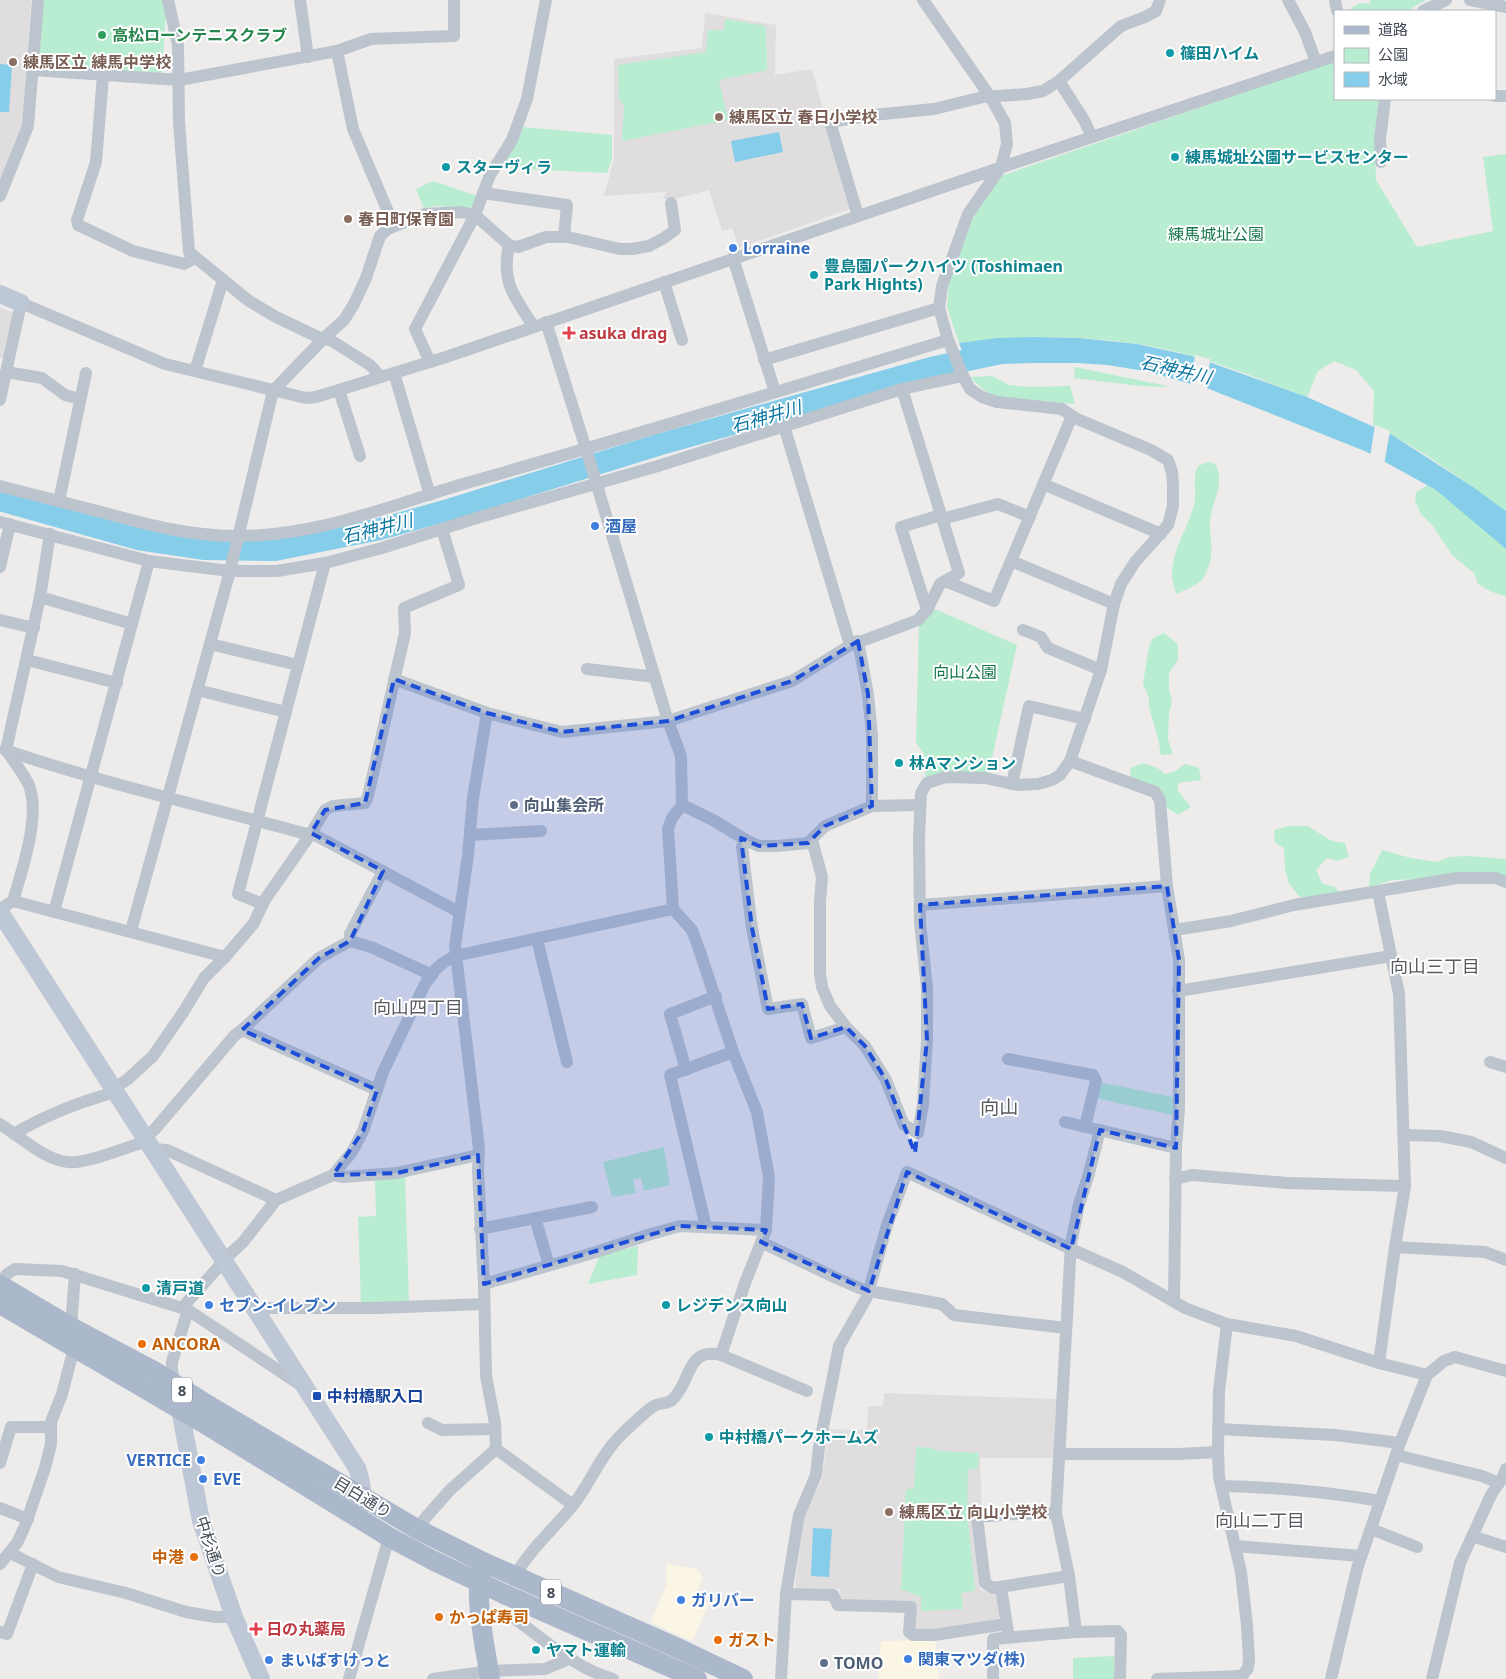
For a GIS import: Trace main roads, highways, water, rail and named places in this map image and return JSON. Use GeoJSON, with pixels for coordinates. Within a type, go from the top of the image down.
{"type":"FeatureCollection","features":[{"type":"Feature","properties":{"kind":"main road","name":"目白通り"},"geometry":{"type":"LineString","coordinates":[[0,1285],[71,1327],[154,1371],[417,1529],[483,1562],[743,1679]]}},
{"type":"Feature","properties":{"kind":"main road","name":"目白通り"},"geometry":{"type":"LineString","coordinates":[[0,1304],[180,1409],[389,1537],[434,1561],[668,1674],[697,1679]]}},
{"type":"Feature","properties":{"kind":"main road"},"geometry":{"type":"LineString","coordinates":[[483,1562],[478,1582],[490,1675]]}},
{"type":"Feature","properties":{"kind":"water"},"geometry":{"type":"Polygon","coordinates":[[[0,64],[12,65],[9,112],[0,112],[0,64]]]}},
{"type":"Feature","properties":{"kind":"water"},"geometry":{"type":"Polygon","coordinates":[[[779,132],[783,152],[735,162],[731,141],[779,132]]]}},
{"type":"Feature","properties":{"kind":"water"},"geometry":{"type":"Polygon","coordinates":[[[997,338],[1079,338],[1137,344],[1192,356],[1307,397],[1392,435],[1473,487],[1506,511],[1506,549],[1436,490],[1367,452],[1209,389],[1145,371],[1107,365],[1036,363],[969,368],[959,343],[997,338]]]}},
{"type":"Feature","properties":{"kind":"water"},"geometry":{"type":"Polygon","coordinates":[[[813,1528],[832,1529],[829,1577],[811,1576],[813,1528]]]}},
{"type":"Feature","properties":{"kind":"waterway","name":"石神井川"},"geometry":{"type":"LineString","coordinates":[[0,500],[138,539],[205,549],[275,550],[380,529],[448,510],[661,444],[931,368],[996,354]]}},
{"type":"Feature","properties":{"kind":"place","name":"高松ローンテニスクラブ"},"geometry":{"type":"Point","coordinates":[102,35]}},
{"type":"Feature","properties":{"kind":"place","name":"篠田ハイム"},"geometry":{"type":"Point","coordinates":[1170,53]}},
{"type":"Feature","properties":{"kind":"place","name":"練馬区立 練馬中学校"},"geometry":{"type":"Point","coordinates":[13,62]}},
{"type":"Feature","properties":{"kind":"place","name":"練馬区立 春日小学校"},"geometry":{"type":"Point","coordinates":[719,117]}},
{"type":"Feature","properties":{"kind":"place","name":"練馬城址公園サービスセンター"},"geometry":{"type":"Point","coordinates":[1175,157]}},
{"type":"Feature","properties":{"kind":"place","name":"スターヴィラ"},"geometry":{"type":"Point","coordinates":[446,167]}},
{"type":"Feature","properties":{"kind":"place","name":"春日町保育園"},"geometry":{"type":"Point","coordinates":[348,219]}},
{"type":"Feature","properties":{"kind":"place","name":"Lorraine"},"geometry":{"type":"Point","coordinates":[733,248]}},
{"type":"Feature","properties":{"kind":"place","name":"豊島園パークハイツ (Toshimaen Park Hights)"},"geometry":{"type":"Point","coordinates":[814,275]}},
{"type":"Feature","properties":{"kind":"place","name":"asuka drag"},"geometry":{"type":"Point","coordinates":[569,333]}},
{"type":"Feature","properties":{"kind":"place","name":"酒屋"},"geometry":{"type":"Point","coordinates":[595,526]}},
{"type":"Feature","properties":{"kind":"place","name":"林Aマンション"},"geometry":{"type":"Point","coordinates":[899,763]}},
{"type":"Feature","properties":{"kind":"place","name":"向山集会所"},"geometry":{"type":"Point","coordinates":[514,805]}},
{"type":"Feature","properties":{"kind":"place","name":"清戸道"},"geometry":{"type":"Point","coordinates":[146,1288]}},
{"type":"Feature","properties":{"kind":"place","name":"セブン-イレブン"},"geometry":{"type":"Point","coordinates":[209,1305]}},
{"type":"Feature","properties":{"kind":"place","name":"レジデンス向山"},"geometry":{"type":"Point","coordinates":[666,1305]}},
{"type":"Feature","properties":{"kind":"place","name":"ANCORA"},"geometry":{"type":"Point","coordinates":[142,1344]}},
{"type":"Feature","properties":{"kind":"place","name":"中村橋駅入口"},"geometry":{"type":"Point","coordinates":[317,1396]}},
{"type":"Feature","properties":{"kind":"place","name":"中村橋パークホームズ"},"geometry":{"type":"Point","coordinates":[709,1437]}},
{"type":"Feature","properties":{"kind":"place","name":"VERTICE"},"geometry":{"type":"Point","coordinates":[201,1460]}},
{"type":"Feature","properties":{"kind":"place","name":"EVE"},"geometry":{"type":"Point","coordinates":[203,1479]}},
{"type":"Feature","properties":{"kind":"place","name":"練馬区立 向山小学校"},"geometry":{"type":"Point","coordinates":[889,1512]}},
{"type":"Feature","properties":{"kind":"place","name":"中港"},"geometry":{"type":"Point","coordinates":[194,1557]}},
{"type":"Feature","properties":{"kind":"place","name":"ガリバー"},"geometry":{"type":"Point","coordinates":[681,1600]}},
{"type":"Feature","properties":{"kind":"place","name":"かっぱ寿司"},"geometry":{"type":"Point","coordinates":[439,1617]}},
{"type":"Feature","properties":{"kind":"place","name":"日の丸薬局"},"geometry":{"type":"Point","coordinates":[256,1629]}},
{"type":"Feature","properties":{"kind":"place","name":"ガスト"},"geometry":{"type":"Point","coordinates":[718,1640]}},
{"type":"Feature","properties":{"kind":"place","name":"ヤマト運輸"},"geometry":{"type":"Point","coordinates":[536,1650]}},
{"type":"Feature","properties":{"kind":"place","name":"関東マツダ(株)"},"geometry":{"type":"Point","coordinates":[908,1659]}},
{"type":"Feature","properties":{"kind":"place","name":"まいばすけっと"},"geometry":{"type":"Point","coordinates":[269,1660]}},
{"type":"Feature","properties":{"kind":"place","name":"TOMO"},"geometry":{"type":"Point","coordinates":[824,1663]}},
{"type":"Feature","properties":{"kind":"district","name":"向山三丁目"},"geometry":{"type":"Point","coordinates":[1435,966]}},
{"type":"Feature","properties":{"kind":"district","name":"向山四丁目"},"geometry":{"type":"Point","coordinates":[418,1007]}},
{"type":"Feature","properties":{"kind":"district","name":"向山"},"geometry":{"type":"Point","coordinates":[999,1107]}},
{"type":"Feature","properties":{"kind":"district","name":"向山二丁目"},"geometry":{"type":"Point","coordinates":[1260,1520]}},
{"type":"Feature","properties":{"kind":"park label","name":"練馬城址公園"},"geometry":{"type":"Point","coordinates":[1216,234]}},
{"type":"Feature","properties":{"kind":"park label","name":"向山公園"},"geometry":{"type":"Point","coordinates":[965,672]}}]}
